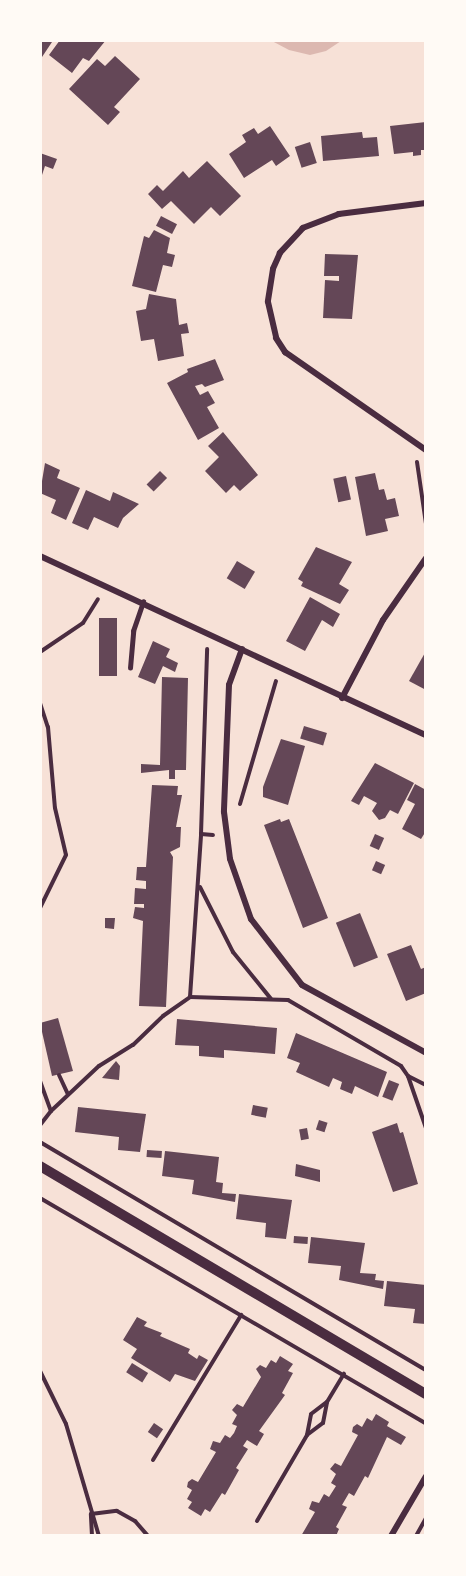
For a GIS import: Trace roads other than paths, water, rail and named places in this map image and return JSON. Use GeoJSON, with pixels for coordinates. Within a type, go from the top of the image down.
{"type":"FeatureCollection","features":[{"type":"Feature","properties":{"kind":"street"},"geometry":{"type":"LineString","coordinates":[[426,203],[339,214],[303,228],[280,253],[268,286],[271,320],[285,352],[426,450]]}},
{"type":"Feature","properties":{"kind":"street"},"geometry":{"type":"LineString","coordinates":[[40,556],[426,735]]}},
{"type":"Feature","properties":{"kind":"street"},"geometry":{"type":"LineString","coordinates":[[342,698],[383,620],[426,558]]}},
{"type":"Feature","properties":{"kind":"street"},"geometry":{"type":"LineString","coordinates":[[242,649],[229,685],[226,837],[251,919],[262,938],[302,985],[426,1053]]}},
{"type":"Feature","properties":{"kind":"street"},"geometry":{"type":"LineString","coordinates":[[40,1166],[426,1394]]}},
{"type":"Feature","properties":{"kind":"street"},"geometry":{"type":"LineString","coordinates":[[391,1536],[426,1476]]}},
{"type":"Feature","properties":{"kind":"lane"},"geometry":{"type":"LineString","coordinates":[[130,668],[133,631],[143,603]]}}]}
